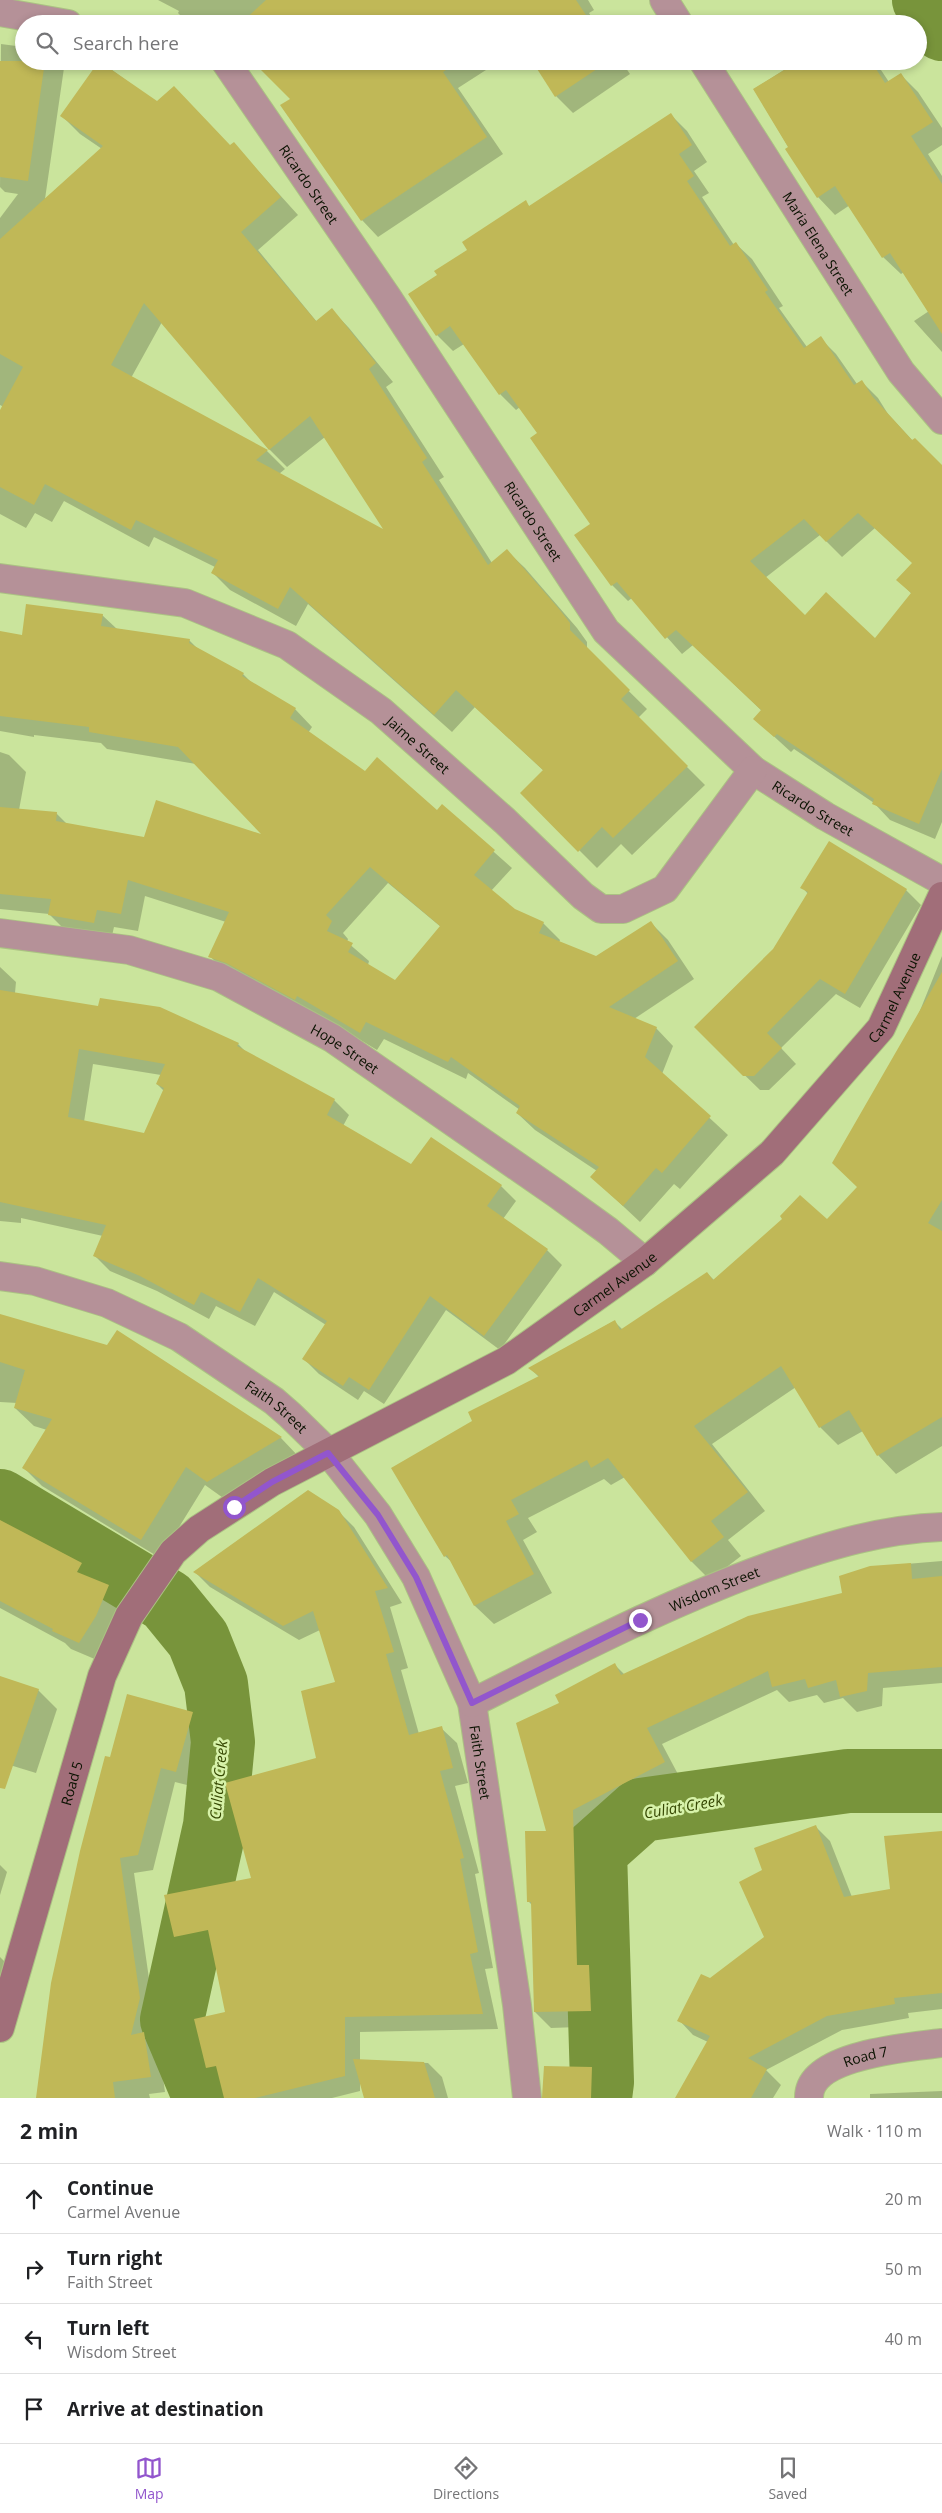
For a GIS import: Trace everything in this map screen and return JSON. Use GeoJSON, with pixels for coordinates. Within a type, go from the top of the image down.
{"type":"FeatureCollection","features":[{"type":"Feature","properties":{"kind":"street"},"geometry":{"type":"LineString","coordinates":[[664,0],[673,15]]}},
{"type":"Feature","properties":{"kind":"street"},"geometry":{"type":"LineString","coordinates":[[0,12],[17,15]]}},
{"type":"Feature","properties":{"kind":"street","name":"Ricardo Street"},"geometry":{"type":"LineString","coordinates":[[231,70],[387,296],[606,631],[753,770],[825,816],[942,881]]}},
{"type":"Feature","properties":{"kind":"street","name":"Maria Elena Street"},"geometry":{"type":"LineString","coordinates":[[709,70],[901,372],[942,420]]}},
{"type":"Feature","properties":{"kind":"street","name":"Jaime Street"},"geometry":{"type":"LineString","coordinates":[[0,578],[185,604],[286,645],[381,711],[505,821],[583,896],[601,909],[623,908],[665,889],[753,770]]}},
{"type":"Feature","properties":{"kind":"street","name":"Carmel Avenue"},"geometry":{"type":"LineString","coordinates":[[173,1552],[199,1529],[272,1482],[506,1361],[645,1262],[772,1153],[881,1028],[942,896]]}},
{"type":"Feature","properties":{"kind":"street","name":"Hope Street"},"geometry":{"type":"LineString","coordinates":[[0,933],[129,950],[220,977],[332,1038],[557,1194],[608,1231],[645,1262]]}},
{"type":"Feature","properties":{"kind":"street","name":"Faith Street"},"geometry":{"type":"LineString","coordinates":[[0,1276],[35,1282],[107,1303],[179,1337],[274,1400],[328,1453],[378,1515],[416,1577],[472,1703],[517,2005],[527,2098]]}},
{"type":"Feature","properties":{"kind":"street","name":"Wisdom Street"},"geometry":{"type":"LineString","coordinates":[[472,1703],[640,1620],[722,1583],[835,1543],[918,1528],[942,1527]]}},
{"type":"Feature","properties":{"kind":"street","name":"Road 5"},"geometry":{"type":"LineString","coordinates":[[0,2028],[102,1676],[129,1616],[173,1552]]}},
{"type":"Feature","properties":{"kind":"street","name":"Road 7"},"geometry":{"type":"LineString","coordinates":[[809,2098],[819,2075],[852,2058],[942,2043]]}},
{"type":"Feature","properties":{"kind":"building"},"geometry":{"type":"Polygon","coordinates":[[[266,0],[576,0],[586,15],[250,15],[266,0]]]}},
{"type":"Feature","properties":{"kind":"building"},"geometry":{"type":"Polygon","coordinates":[[[0,61],[15,61],[15,70],[44,70],[28,181],[0,177],[0,61]]]}},
{"type":"Feature","properties":{"kind":"building"},"geometry":{"type":"Polygon","coordinates":[[[93,70],[112,70],[157,101],[174,86],[230,145],[234,142],[281,197],[241,232],[316,321],[332,308],[376,363],[369,369],[427,458],[422,462],[488,565],[507,549],[570,623],[570,630],[630,690],[621,699],[688,766],[613,838],[602,827],[578,852],[520,793],[543,770],[456,690],[434,715],[290,587],[278,609],[211,573],[218,560],[136,520],[131,530],[45,484],[34,505],[0,487],[0,410],[23,367],[0,354],[0,239],[103,146],[60,116],[93,70]],[[144,303],[111,365],[268,450],[256,460],[383,529],[310,416],[269,450],[144,303]]]}},
{"type":"Feature","properties":{"kind":"building"},"geometry":{"type":"Polygon","coordinates":[[[261,70],[446,70],[443,72],[487,137],[361,221],[280,105],[290,99],[261,70]]]}},
{"type":"Feature","properties":{"kind":"building"},"geometry":{"type":"Polygon","coordinates":[[[538,70],[596,70],[555,97],[538,70]]]}},
{"type":"Feature","properties":{"kind":"building"},"geometry":{"type":"Polygon","coordinates":[[[784,70],[877,70],[885,83],[901,73],[933,122],[911,136],[942,184],[942,334],[890,253],[882,258],[835,186],[817,198],[785,149],[788,147],[753,89],[784,70]]]}},
{"type":"Feature","properties":{"kind":"building"},"geometry":{"type":"Polygon","coordinates":[[[671,113],[692,145],[679,154],[694,176],[687,181],[730,246],[736,242],[768,290],[765,292],[804,348],[821,336],[854,385],[862,380],[872,396],[912,440],[915,438],[942,465],[942,769],[919,824],[872,804],[874,799],[777,734],[774,737],[753,719],[761,710],[676,630],[665,639],[617,582],[611,586],[574,535],[590,524],[530,438],[537,433],[506,390],[499,395],[450,326],[436,336],[408,294],[437,275],[434,271],[467,250],[462,242],[526,200],[529,206],[671,113]],[[858,513],[826,542],[804,519],[750,561],[805,615],[826,592],[875,638],[911,593],[896,580],[912,563],[858,513]]]}},
{"type":"Feature","properties":{"kind":"building"},"geometry":{"type":"Polygon","coordinates":[[[26,604],[103,614],[101,626],[190,639],[189,643],[244,673],[242,676],[296,708],[290,718],[365,771],[377,757],[437,810],[442,804],[495,850],[474,875],[515,909],[544,922],[539,933],[596,956],[651,921],[678,961],[609,1007],[657,1027],[645,1057],[711,1116],[662,1173],[656,1168],[623,1206],[590,1177],[599,1167],[516,1113],[520,1106],[451,1057],[448,1062],[366,1022],[360,1033],[297,996],[295,1000],[226,963],[208,957],[229,912],[128,880],[121,914],[97,910],[94,923],[48,915],[51,899],[0,894],[0,807],[57,812],[56,821],[144,837],[156,800],[261,834],[178,747],[89,732],[89,727],[0,716],[0,631],[22,635],[26,604]],[[370,867],[326,915],[332,921],[327,931],[353,943],[348,952],[395,980],[440,926],[370,867]]]}},
{"type":"Feature","properties":{"kind":"building"},"geometry":{"type":"Polygon","coordinates":[[[829,841],[907,889],[845,994],[820,979],[767,1033],[782,1048],[754,1076],[743,1076],[694,1027],[773,949],[808,892],[800,888],[829,841]]]}},
{"type":"Feature","properties":{"kind":"building"},"geometry":{"type":"Polygon","coordinates":[[[942,972],[942,1200],[928,1223],[942,1231],[942,1417],[877,1456],[849,1410],[819,1428],[781,1366],[694,1426],[748,1492],[711,1521],[724,1537],[691,1562],[608,1458],[591,1468],[587,1460],[511,1500],[519,1514],[506,1521],[534,1574],[474,1606],[447,1555],[444,1557],[391,1468],[472,1421],[468,1412],[539,1376],[528,1368],[615,1320],[620,1330],[707,1272],[713,1280],[782,1219],[780,1216],[800,1195],[827,1219],[857,1187],[832,1163],[942,972]]]}},
{"type":"Feature","properties":{"kind":"building"},"geometry":{"type":"Polygon","coordinates":[[[0,990],[98,1006],[100,998],[160,1007],[239,1043],[237,1046],[335,1099],[327,1115],[411,1164],[431,1137],[502,1185],[487,1206],[548,1249],[484,1336],[430,1296],[369,1390],[349,1377],[343,1386],[302,1359],[327,1321],[258,1278],[240,1312],[201,1292],[194,1305],[140,1276],[93,1256],[106,1225],[0,1202],[0,990]],[[79,1049],[68,1117],[144,1133],[164,1088],[156,1084],[165,1064],[79,1049]]]}},
{"type":"Feature","properties":{"kind":"building"},"geometry":{"type":"Polygon","coordinates":[[[0,1314],[107,1345],[117,1330],[282,1437],[207,1482],[186,1467],[141,1540],[22,1468],[52,1419],[14,1408],[25,1370],[0,1362],[0,1314]]]}},
{"type":"Feature","properties":{"kind":"building"},"geometry":{"type":"Polygon","coordinates":[[[308,1490],[339,1510],[388,1588],[375,1591],[394,1652],[386,1654],[409,1735],[442,1726],[453,1768],[440,1771],[464,1858],[460,1859],[478,1952],[470,1954],[483,2014],[345,2017],[345,2076],[255,2098],[224,2098],[216,2066],[206,2068],[194,2019],[225,2012],[208,1930],[174,1937],[164,1895],[251,1878],[225,1783],[316,1758],[301,1691],[335,1682],[313,1611],[283,1626],[193,1572],[308,1490]]]}},
{"type":"Feature","properties":{"kind":"building"},"geometry":{"type":"Polygon","coordinates":[[[0,1520],[82,1563],[77,1572],[109,1585],[96,1616],[79,1643],[52,1631],[53,1629],[0,1601],[0,1520]]]}},
{"type":"Feature","properties":{"kind":"building"},"geometry":{"type":"Polygon","coordinates":[[[911,1563],[912,1579],[942,1576],[942,1667],[868,1673],[867,1691],[840,1697],[836,1680],[808,1688],[805,1679],[772,1687],[768,1671],[647,1728],[665,1762],[573,1810],[577,1965],[589,1965],[591,2011],[534,2012],[531,1902],[527,1902],[525,1831],[546,1831],[516,1723],[559,1703],[555,1695],[615,1663],[621,1675],[748,1616],[842,1593],[839,1576],[870,1566],[911,1563]]]}},
{"type":"Feature","properties":{"kind":"building"},"geometry":{"type":"Polygon","coordinates":[[[0,1676],[39,1689],[5,1789],[0,1788],[0,1676]]]}},
{"type":"Feature","properties":{"kind":"building"},"geometry":{"type":"Polygon","coordinates":[[[127,1694],[193,1712],[176,1772],[161,1768],[138,1855],[120,1858],[140,1998],[131,2035],[144,2032],[151,2077],[113,2082],[115,2098],[36,2098],[51,1983],[80,1851],[105,1756],[110,1757],[127,1694]]]}},
{"type":"Feature","properties":{"kind":"building"},"geometry":{"type":"Polygon","coordinates":[[[816,1825],[844,1897],[890,1889],[884,1836],[942,1831],[942,1993],[894,1998],[895,2004],[827,2016],[748,2058],[767,2069],[751,2098],[675,2098],[710,2036],[677,2021],[701,1974],[710,1978],[764,1937],[739,1882],[762,1870],[754,1848],[816,1825]]]}},
{"type":"Feature","properties":{"kind":"building"},"geometry":{"type":"Polygon","coordinates":[[[353,2059],[424,2062],[435,2098],[364,2098],[353,2059]]]}},
{"type":"Feature","properties":{"kind":"building"},"geometry":{"type":"Polygon","coordinates":[[[544,2066],[592,2067],[591,2098],[542,2098],[544,2066]]]}},
{"type":"Feature","properties":{"kind":"waterway"},"geometry":{"type":"LineString","coordinates":[[924,0],[942,29]]}},
{"type":"Feature","properties":{"kind":"waterway","name":"Culiat Creek"},"geometry":{"type":"LineString","coordinates":[[0,1501],[167,1601],[198,1639],[216,1684],[223,1742],[215,1826],[172,2020],[205,2098]]}},
{"type":"Feature","properties":{"kind":"waterway","name":"Culiat Creek"},"geometry":{"type":"LineString","coordinates":[[600,2098],[602,2082],[595,1851],[641,1810],[848,1781],[942,1781]]}},
{"type":"Feature","properties":{"kind":"route"},"geometry":{"type":"LineString","coordinates":[[234,1507],[272,1482],[328,1453],[378,1515],[416,1577],[472,1703],[640,1620]]}}]}
